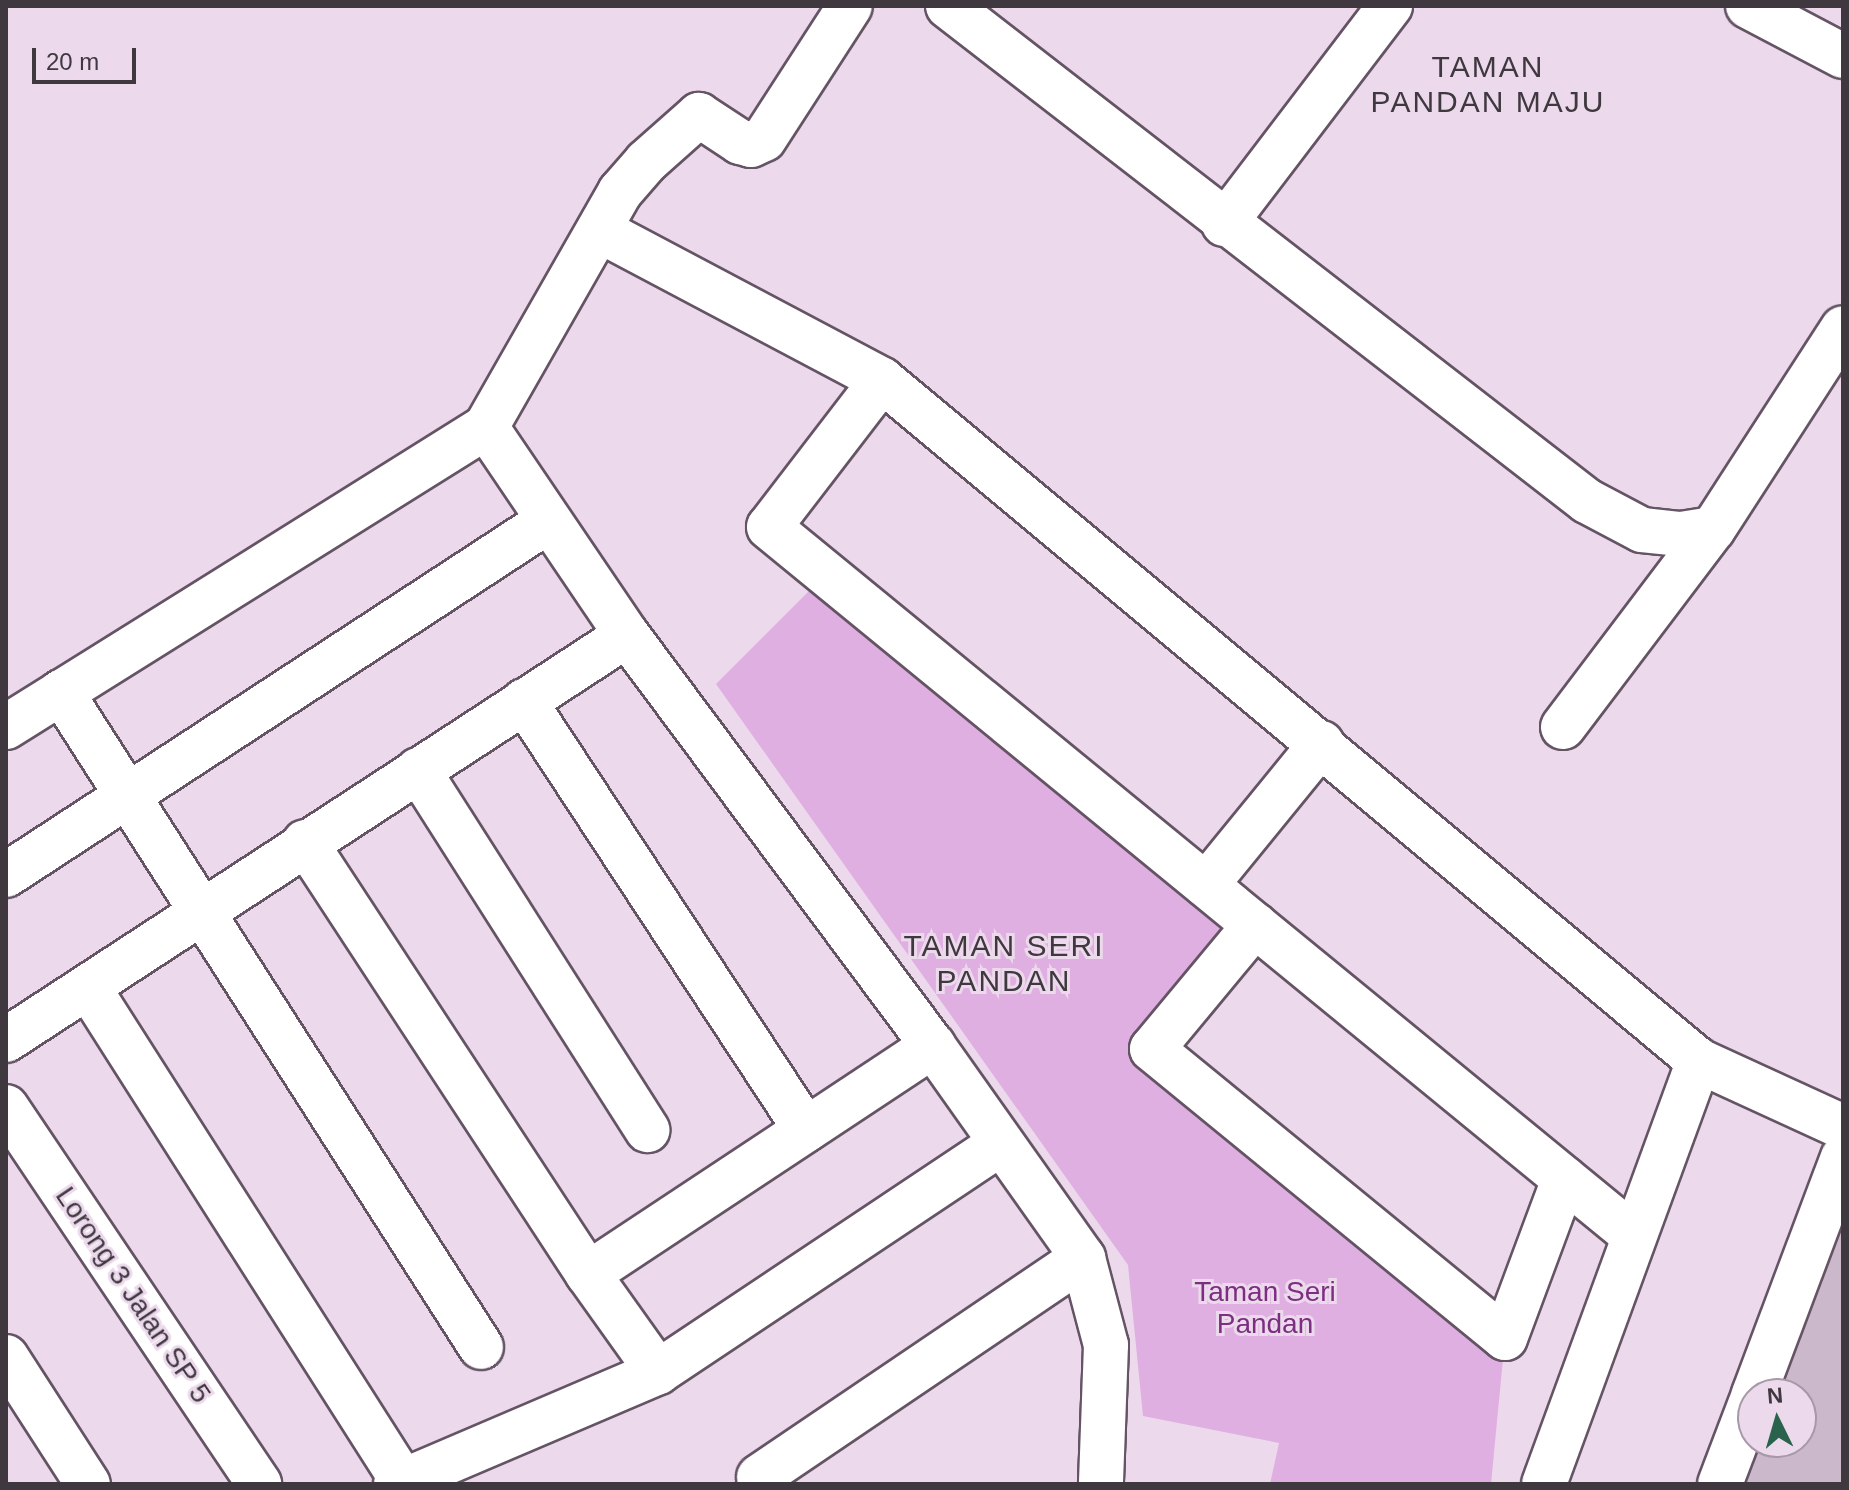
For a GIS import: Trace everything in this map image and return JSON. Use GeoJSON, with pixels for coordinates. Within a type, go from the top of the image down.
{"type":"FeatureCollection","features":[{"type":"Feature","properties":{"kind":"street"},"geometry":{"type":"LineString","coordinates":[[6,727],[486,427],[620,192],[699,115],[740,142],[764,139],[850,6]]}},
{"type":"Feature","properties":{"kind":"street"},"geometry":{"type":"LineString","coordinates":[[948,6],[1224,224],[1614,518],[1642,530],[1681,534],[1713,529]]}},
{"type":"Feature","properties":{"kind":"street"},"geometry":{"type":"LineString","coordinates":[[1224,224],[1390,6]]}},
{"type":"Feature","properties":{"kind":"street"},"geometry":{"type":"LineString","coordinates":[[1748,6],[1843,56]]}},
{"type":"Feature","properties":{"kind":"street"},"geometry":{"type":"LineString","coordinates":[[599,230],[882,380],[1322,743],[1699,1061],[1843,1127]]}},
{"type":"Feature","properties":{"kind":"street"},"geometry":{"type":"LineString","coordinates":[[1563,727],[1713,529],[1842,333]]}},
{"type":"Feature","properties":{"kind":"street"},"geometry":{"type":"LineString","coordinates":[[882,380],[769,527],[1633,1235]]}},
{"type":"Feature","properties":{"kind":"street"},"geometry":{"type":"LineString","coordinates":[[486,427],[627,635],[933,1046],[1083,1258],[1106,1345],[1101,1484]]}},
{"type":"Feature","properties":{"kind":"street"},"geometry":{"type":"LineString","coordinates":[[6,875],[548,521]]}},
{"type":"Feature","properties":{"kind":"street"},"geometry":{"type":"LineString","coordinates":[[6,1040],[204,912],[305,842],[627,635]]}},
{"type":"Feature","properties":{"kind":"street"},"geometry":{"type":"LineString","coordinates":[[61,692],[481,1347]]}},
{"type":"Feature","properties":{"kind":"street"},"geometry":{"type":"LineString","coordinates":[[524,701],[806,1130]]}},
{"type":"Feature","properties":{"kind":"street"},"geometry":{"type":"LineString","coordinates":[[1206,885],[1322,743]]}},
{"type":"Feature","properties":{"kind":"street"},"geometry":{"type":"LineString","coordinates":[[418,770],[647,1130]]}},
{"type":"Feature","properties":{"kind":"street"},"geometry":{"type":"LineString","coordinates":[[305,842],[588,1274],[658,1372]]}},
{"type":"Feature","properties":{"kind":"street"},"geometry":{"type":"LineString","coordinates":[[1255,925],[1152,1049],[1505,1338],[1564,1179]]}},
{"type":"Feature","properties":{"kind":"street"},"geometry":{"type":"LineString","coordinates":[[88,987],[400,1483],[658,1372],[1000,1144]]}},
{"type":"Feature","properties":{"kind":"street"},"geometry":{"type":"LineString","coordinates":[[588,1274],[933,1046]]}},
{"type":"Feature","properties":{"kind":"street"},"geometry":{"type":"LineString","coordinates":[[1544,1484],[1699,1061]]}},
{"type":"Feature","properties":{"kind":"street","name":"Lorong 3 Jalan SP 5"},"geometry":{"type":"LineString","coordinates":[[6,1107],[259,1484]]}},
{"type":"Feature","properties":{"kind":"street"},"geometry":{"type":"LineString","coordinates":[[1760,1378],[1843,1157]]}},
{"type":"Feature","properties":{"kind":"street"},"geometry":{"type":"LineString","coordinates":[[759,1477],[1083,1258]]}},
{"type":"Feature","properties":{"kind":"street"},"geometry":{"type":"LineString","coordinates":[[6,1357],[88,1484]]}},
{"type":"Feature","properties":{"kind":"street"},"geometry":{"type":"LineString","coordinates":[[1720,1484],[1737,1440]]}},
{"type":"Feature","properties":{"kind":"green space","name":"Taman Seri Pandan"},"geometry":{"type":"Polygon","coordinates":[[[826,574],[1245,937],[1152,1049],[1505,1338],[1491,1484],[1270,1484],[1279,1443],[1143,1416],[1128,1265],[716,684],[826,574]]]}},
{"type":"Feature","properties":{"kind":"building"},"geometry":{"type":"Polygon","coordinates":[[[1843,1213],[1843,1484],[1746,1484],[1755,1458],[1817,1458],[1817,1378],[1784,1378],[1843,1213]]]}},
{"type":"Feature","properties":{"kind":"district","name":"TAMAN PANDAN MAJU"},"geometry":{"type":"Point","coordinates":[1488,84]}},
{"type":"Feature","properties":{"kind":"district","name":"TAMAN SERI PANDAN"},"geometry":{"type":"Point","coordinates":[1004,963]}}]}
